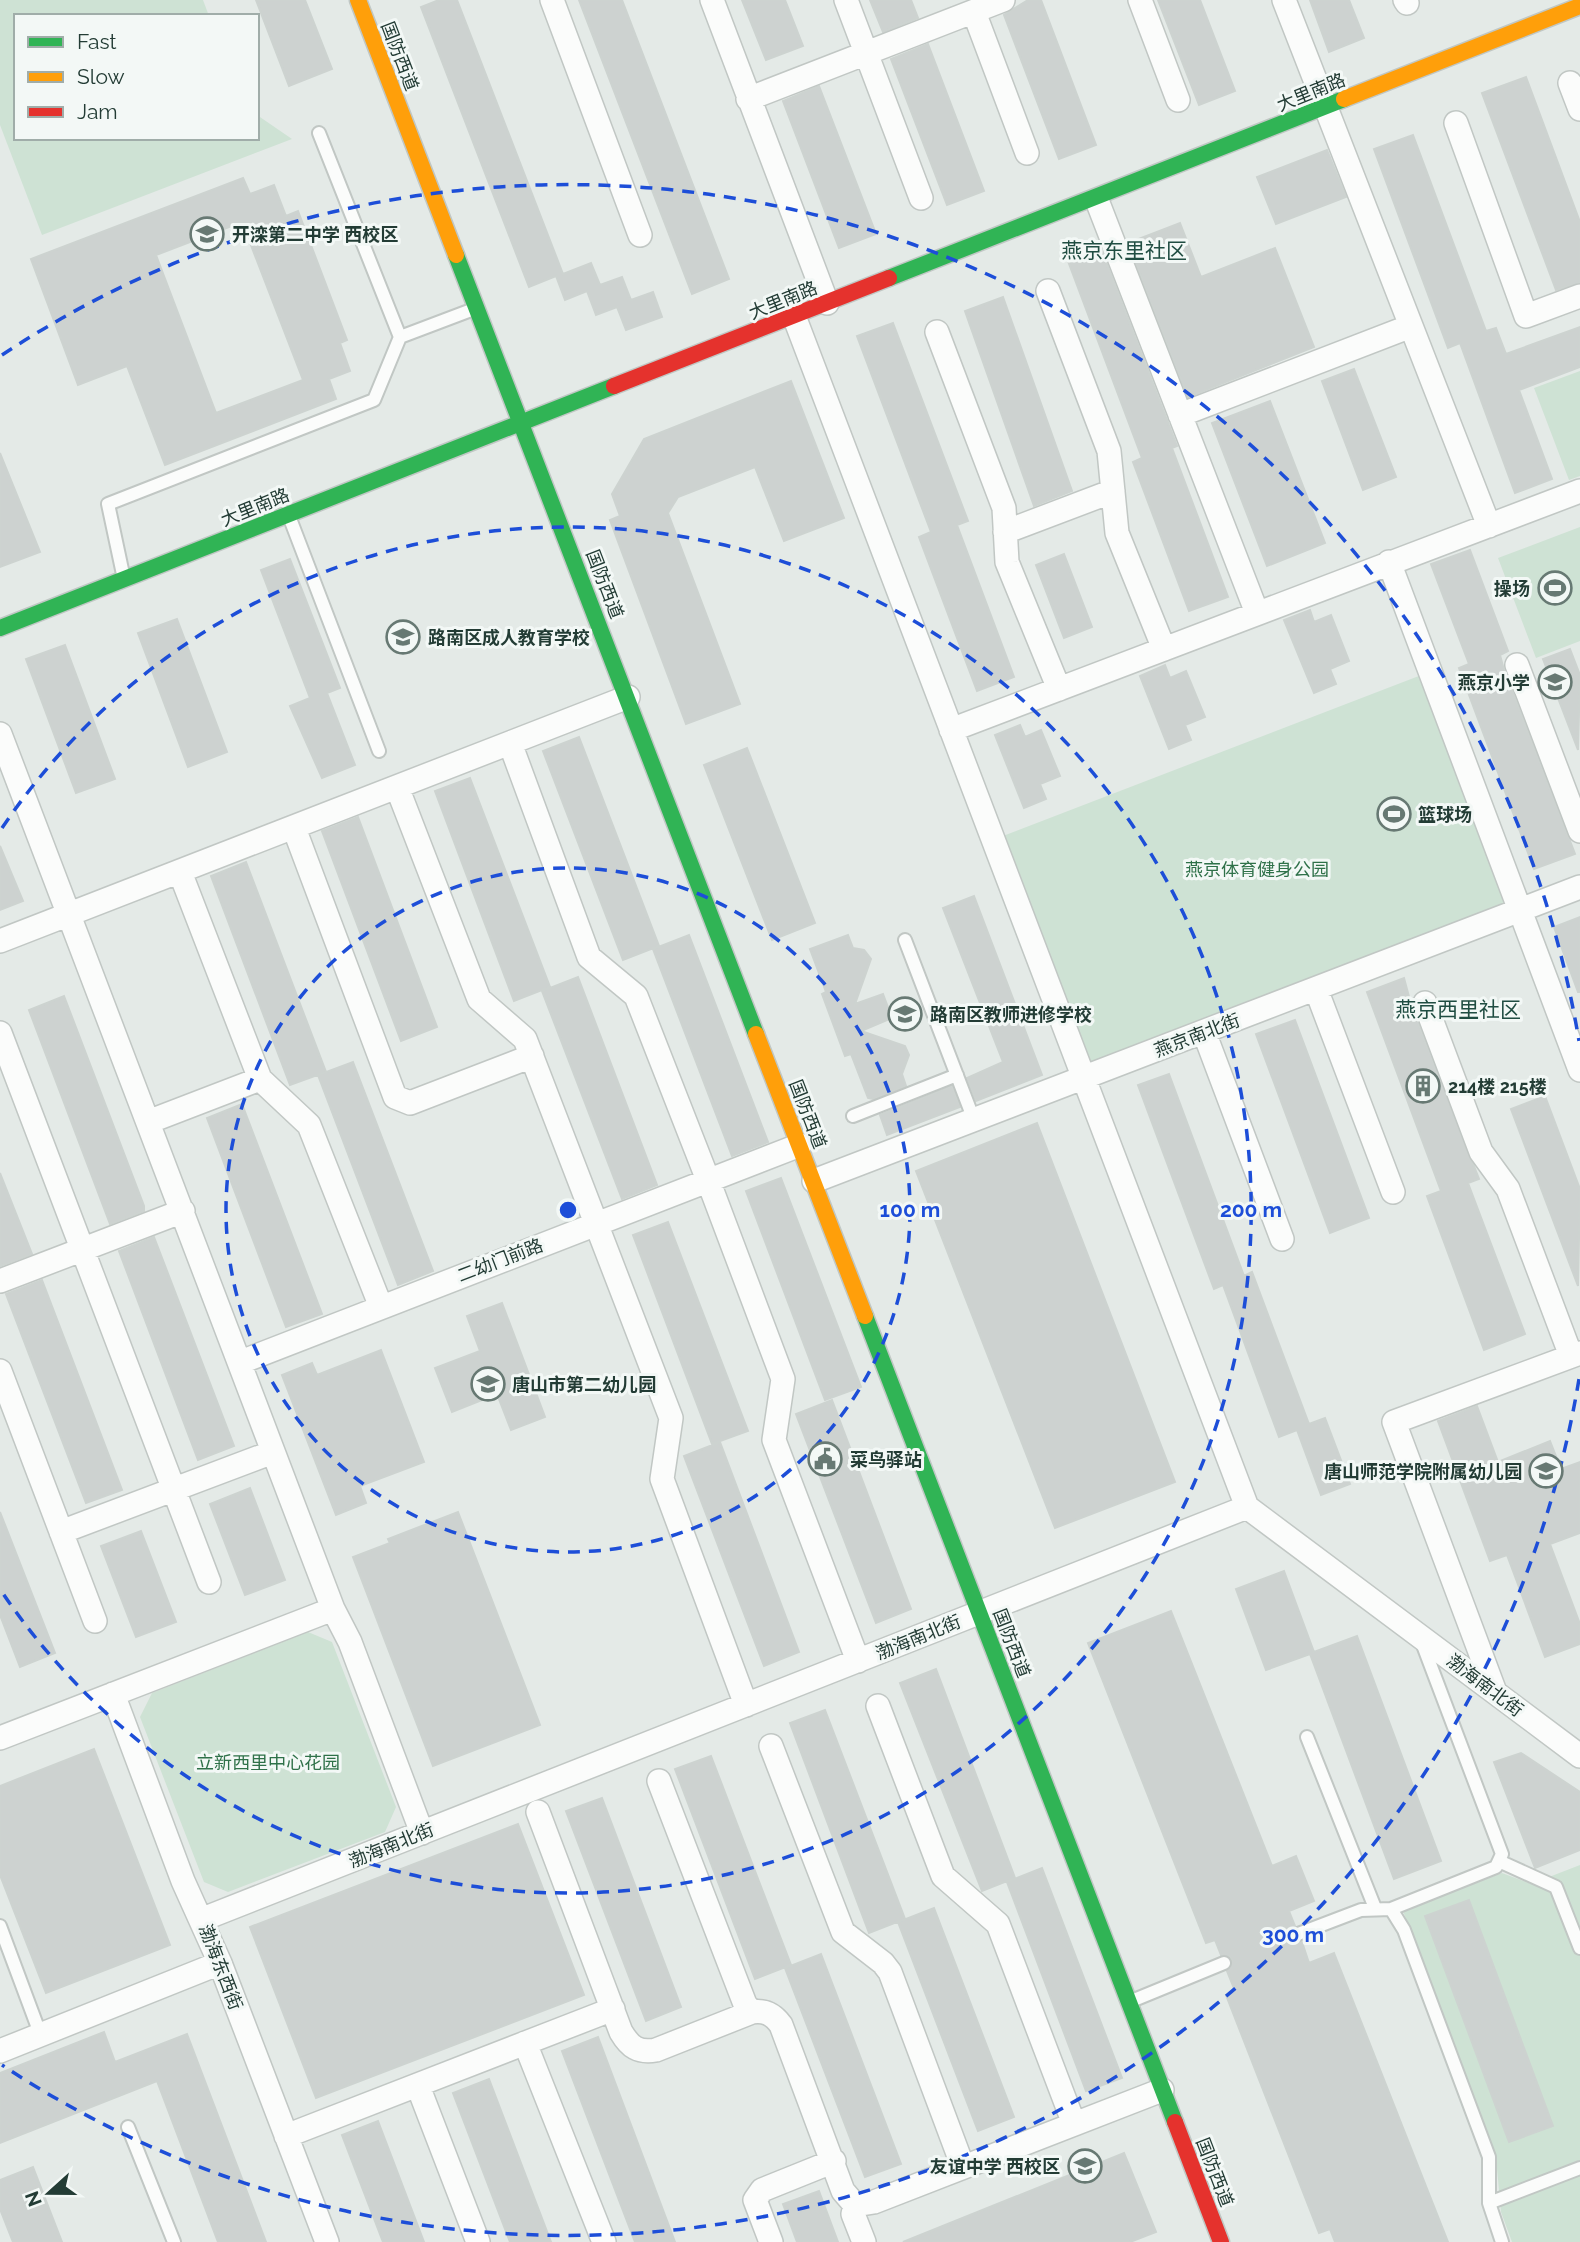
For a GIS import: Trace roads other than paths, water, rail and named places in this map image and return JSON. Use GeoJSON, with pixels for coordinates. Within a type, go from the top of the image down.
{"type":"FeatureCollection","features":[{"type":"Feature","properties":{"kind":"street"},"geometry":{"type":"LineString","coordinates":[[552,0],[640,235]]}},
{"type":"Feature","properties":{"kind":"street"},"geometry":{"type":"LineString","coordinates":[[712,0],[827,303]]}},
{"type":"Feature","properties":{"kind":"street"},"geometry":{"type":"LineString","coordinates":[[846,0],[921,198]]}},
{"type":"Feature","properties":{"kind":"street"},"geometry":{"type":"LineString","coordinates":[[748,99],[1003,0]]}},
{"type":"Feature","properties":{"kind":"street"},"geometry":{"type":"LineString","coordinates":[[1140,0],[1178,100]]}},
{"type":"Feature","properties":{"kind":"street"},"geometry":{"type":"LineString","coordinates":[[1284,0],[1489,526]]}},
{"type":"Feature","properties":{"kind":"street","name":"国防西道"},"geometry":{"type":"LineString","coordinates":[[362,1],[1221,2242]]}},
{"type":"Feature","properties":{"kind":"street","name":"大里南路"},"geometry":{"type":"LineString","coordinates":[[0,628],[1580,6]]}},
{"type":"Feature","properties":{"kind":"street"},"geometry":{"type":"LineString","coordinates":[[974,12],[1027,153]]}},
{"type":"Feature","properties":{"kind":"street"},"geometry":{"type":"LineString","coordinates":[[1570,83],[1580,109]]}},
{"type":"Feature","properties":{"kind":"street"},"geometry":{"type":"LineString","coordinates":[[1456,123],[1526,316],[1580,296]]}},
{"type":"Feature","properties":{"kind":"street"},"geometry":{"type":"LineString","coordinates":[[1098,203],[1257,613]]}},
{"type":"Feature","properties":{"kind":"street"},"geometry":{"type":"LineString","coordinates":[[1048,291],[1109,451],[1117,534],[1164,649]]}},
{"type":"Feature","properties":{"kind":"street"},"geometry":{"type":"LineString","coordinates":[[794,316],[1247,1507]]}},
{"type":"Feature","properties":{"kind":"street"},"geometry":{"type":"LineString","coordinates":[[1180,415],[1410,326]]}},
{"type":"Feature","properties":{"kind":"street"},"geometry":{"type":"LineString","coordinates":[[937,332],[1004,508],[1007,562],[1059,689]]}},
{"type":"Feature","properties":{"kind":"street"},"geometry":{"type":"LineString","coordinates":[[1005,532],[1113,491]]}},
{"type":"Feature","properties":{"kind":"street"},"geometry":{"type":"LineString","coordinates":[[951,730],[1580,491]]}},
{"type":"Feature","properties":{"kind":"street"},"geometry":{"type":"LineString","coordinates":[[1389,562],[1580,1070]]}},
{"type":"Feature","properties":{"kind":"street"},"geometry":{"type":"LineString","coordinates":[[1517,665],[1580,831]]}},
{"type":"Feature","properties":{"kind":"street"},"geometry":{"type":"LineString","coordinates":[[0,941],[628,697]]}},
{"type":"Feature","properties":{"kind":"street"},"geometry":{"type":"LineString","coordinates":[[0,734],[241,1362],[332,1609],[350,1642],[422,1833]]}},
{"type":"Feature","properties":{"kind":"street"},"geometry":{"type":"LineString","coordinates":[[510,743],[589,957],[636,996],[708,1180],[783,1379],[774,1440],[858,1661]]}},
{"type":"Feature","properties":{"kind":"street"},"geometry":{"type":"LineString","coordinates":[[397,787],[478,999],[525,1039],[597,1223],[671,1418],[662,1479],[747,1704]]}},
{"type":"Feature","properties":{"kind":"street"},"geometry":{"type":"LineString","coordinates":[[294,828],[395,1097],[410,1103],[532,1056]]}},
{"type":"Feature","properties":{"kind":"street"},"geometry":{"type":"LineString","coordinates":[[180,872],[260,1079],[309,1125],[381,1307]]}},
{"type":"Feature","properties":{"kind":"street","name":"燕京南北街"},"geometry":{"type":"LineString","coordinates":[[814,1181],[1580,887]]}},
{"type":"Feature","properties":{"kind":"street"},"geometry":{"type":"LineString","coordinates":[[1316,989],[1393,1192]]}},
{"type":"Feature","properties":{"kind":"street"},"geometry":{"type":"LineString","coordinates":[[1424,1003],[1482,1152],[1508,1189],[1576,1355],[1394,1422],[1495,1692]]}},
{"type":"Feature","properties":{"kind":"street"},"geometry":{"type":"LineString","coordinates":[[1205,1032],[1282,1239]]}},
{"type":"Feature","properties":{"kind":"street"},"geometry":{"type":"LineString","coordinates":[[0,1033],[209,1581]]}},
{"type":"Feature","properties":{"kind":"street"},"geometry":{"type":"LineString","coordinates":[[148,1122],[260,1079]]}},
{"type":"Feature","properties":{"kind":"street","name":"二幼门前路"},"geometry":{"type":"LineString","coordinates":[[241,1362],[800,1145]]}},
{"type":"Feature","properties":{"kind":"street"},"geometry":{"type":"LineString","coordinates":[[0,1281],[183,1211]]}},
{"type":"Feature","properties":{"kind":"street"},"geometry":{"type":"LineString","coordinates":[[0,1371],[6,1404],[61,1532],[95,1621]]}},
{"type":"Feature","properties":{"kind":"street"},"geometry":{"type":"LineString","coordinates":[[61,1532],[273,1452]]}},
{"type":"Feature","properties":{"kind":"street","name":"渤海南北街"},"geometry":{"type":"LineString","coordinates":[[203,1919],[1247,1507],[1580,1756]]}},
{"type":"Feature","properties":{"kind":"street"},"geometry":{"type":"LineString","coordinates":[[0,1738],[332,1609]]}},
{"type":"Feature","properties":{"kind":"street","name":"渤海东西街"},"geometry":{"type":"LineString","coordinates":[[113,1694],[183,1881],[203,1919],[327,2242]]}},
{"type":"Feature","properties":{"kind":"street"},"geometry":{"type":"LineString","coordinates":[[878,1706],[943,1876],[998,1924],[1074,2124]]}},
{"type":"Feature","properties":{"kind":"street"},"geometry":{"type":"LineString","coordinates":[[771,1746],[843,1932],[883,1963],[890,1972],[963,2167]]}},
{"type":"Feature","properties":{"kind":"street"},"geometry":{"type":"LineString","coordinates":[[659,1781],[745,2004],[752,2012]]}},
{"type":"Feature","properties":{"kind":"street"},"geometry":{"type":"LineString","coordinates":[[538,1812],[628,2043],[645,2052],[752,2012],[761,2011],[774,2017],[781,2025],[834,2161],[842,2191],[855,2205]]}},
{"type":"Feature","properties":{"kind":"street"},"geometry":{"type":"LineString","coordinates":[[0,2051],[220,1963]]}},
{"type":"Feature","properties":{"kind":"street"},"geometry":{"type":"LineString","coordinates":[[286,2136],[613,2009]]}},
{"type":"Feature","properties":{"kind":"street"},"geometry":{"type":"LineString","coordinates":[[525,2043],[604,2242]]}},
{"type":"Feature","properties":{"kind":"street"},"geometry":{"type":"LineString","coordinates":[[418,2086],[478,2242]]}},
{"type":"Feature","properties":{"kind":"street"},"geometry":{"type":"LineString","coordinates":[[855,2205],[874,2202],[1163,2090]]}},
{"type":"Feature","properties":{"kind":"street"},"geometry":{"type":"LineString","coordinates":[[771,2242],[755,2200],[762,2190],[834,2161]]}},
{"type":"Feature","properties":{"kind":"street"},"geometry":{"type":"LineString","coordinates":[[855,2205],[853,2214],[864,2242]]}},
{"type":"Feature","properties":{"kind":"lane"},"geometry":{"type":"LineString","coordinates":[[124,579],[108,504],[374,400],[400,337],[319,133]]}},
{"type":"Feature","properties":{"kind":"lane"},"geometry":{"type":"LineString","coordinates":[[400,337],[478,307]]}},
{"type":"Feature","properties":{"kind":"lane"},"geometry":{"type":"LineString","coordinates":[[288,514],[379,751]]}},
{"type":"Feature","properties":{"kind":"lane"},"geometry":{"type":"LineString","coordinates":[[905,940],[974,1120]]}},
{"type":"Feature","properties":{"kind":"lane"},"geometry":{"type":"LineString","coordinates":[[853,1116],[957,1075]]}},
{"type":"Feature","properties":{"kind":"lane"},"geometry":{"type":"LineString","coordinates":[[1298,1934],[1375,1908],[1391,1909],[1496,1867],[1500,1861],[1502,1854],[1419,1636]]}},
{"type":"Feature","properties":{"kind":"lane"},"geometry":{"type":"LineString","coordinates":[[1307,1737],[1375,1908]]}},
{"type":"Feature","properties":{"kind":"lane"},"geometry":{"type":"LineString","coordinates":[[1500,1861],[1556,1888],[1580,1948]]}},
{"type":"Feature","properties":{"kind":"lane"},"geometry":{"type":"LineString","coordinates":[[1391,1909],[1404,1930],[1489,2157],[1489,2203],[1502,2242]]}},
{"type":"Feature","properties":{"kind":"lane"},"geometry":{"type":"LineString","coordinates":[[0,1926],[41,2036]]}},
{"type":"Feature","properties":{"kind":"lane"},"geometry":{"type":"LineString","coordinates":[[1129,2003],[1224,1963]]}},
{"type":"Feature","properties":{"kind":"lane"},"geometry":{"type":"LineString","coordinates":[[128,2127],[174,2242]]}},
{"type":"Feature","properties":{"kind":"lane"},"geometry":{"type":"LineString","coordinates":[[1489,2203],[1580,2168]]}},
{"type":"Feature","properties":{"kind":"place","name":"开滦第二中学 西校区"},"geometry":{"type":"Point","coordinates":[207,234]}},
{"type":"Feature","properties":{"kind":"place","name":"操场"},"geometry":{"type":"Point","coordinates":[1555,588]}},
{"type":"Feature","properties":{"kind":"place","name":"路南区成人教育学校"},"geometry":{"type":"Point","coordinates":[403,637]}},
{"type":"Feature","properties":{"kind":"place","name":"燕京小学"},"geometry":{"type":"Point","coordinates":[1555,682]}},
{"type":"Feature","properties":{"kind":"place","name":"篮球场"},"geometry":{"type":"Point","coordinates":[1394,814]}},
{"type":"Feature","properties":{"kind":"place","name":"路南区教师进修学校"},"geometry":{"type":"Point","coordinates":[905,1014]}},
{"type":"Feature","properties":{"kind":"place","name":"214楼 215楼"},"geometry":{"type":"Point","coordinates":[1423,1086]}},
{"type":"Feature","properties":{"kind":"place","name":"唐山市第二幼儿园"},"geometry":{"type":"Point","coordinates":[488,1384]}},
{"type":"Feature","properties":{"kind":"place","name":"菜鸟驿站"},"geometry":{"type":"Point","coordinates":[825,1459]}},
{"type":"Feature","properties":{"kind":"place","name":"唐山师范学院附属幼儿园"},"geometry":{"type":"Point","coordinates":[1546,1471]}},
{"type":"Feature","properties":{"kind":"place","name":"友谊中学 西校区"},"geometry":{"type":"Point","coordinates":[1085,2166]}},
{"type":"Feature","properties":{"kind":"district","name":"燕京东里社区"},"geometry":{"type":"Point","coordinates":[1124,250]}},
{"type":"Feature","properties":{"kind":"district","name":"燕京西里社区"},"geometry":{"type":"Point","coordinates":[1458,1009]}},
{"type":"Feature","properties":{"kind":"park label","name":"燕京体育健身公园"},"geometry":{"type":"Point","coordinates":[1257,869]}},
{"type":"Feature","properties":{"kind":"park label","name":"立新西里中心花园"},"geometry":{"type":"Point","coordinates":[268,1762]}}]}
